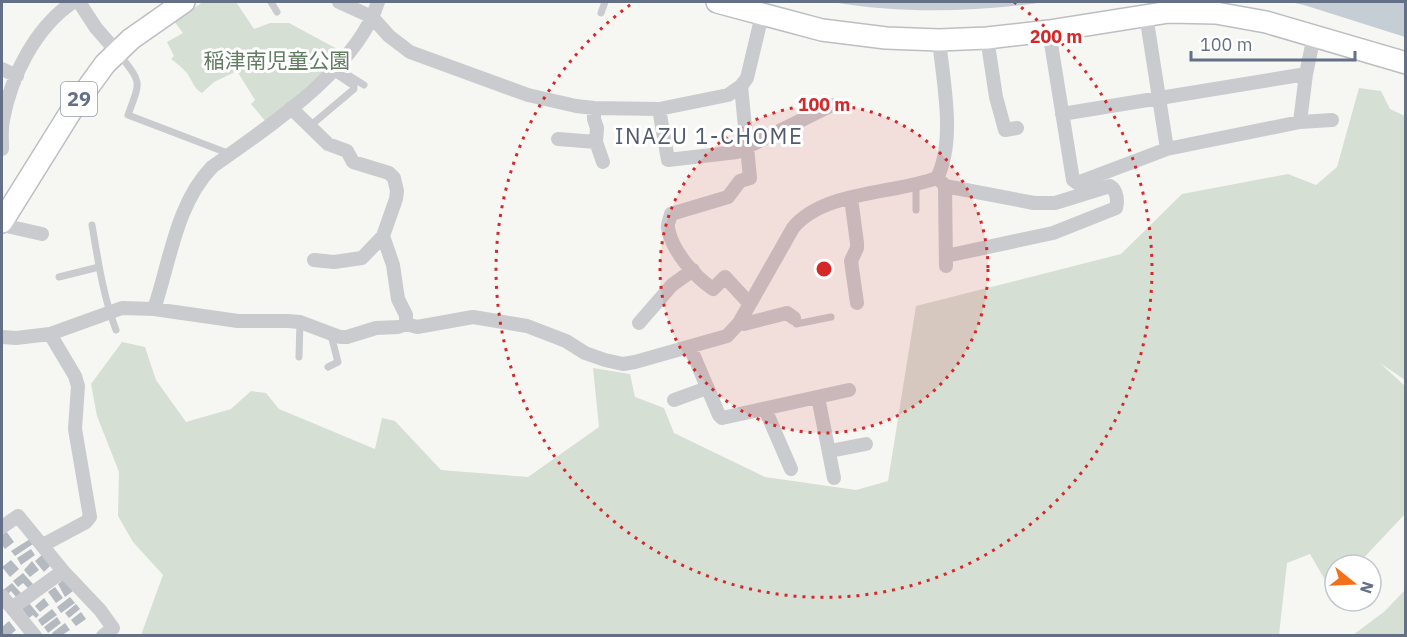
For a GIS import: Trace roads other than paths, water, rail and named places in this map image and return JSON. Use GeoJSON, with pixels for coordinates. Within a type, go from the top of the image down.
{"type":"FeatureCollection","features":[{"type":"Feature","properties":{"kind":"main road","name":"29"},"geometry":{"type":"LineString","coordinates":[[2,222],[73,108],[105,64],[145,29],[184,2]]}},
{"type":"Feature","properties":{"kind":"main road"},"geometry":{"type":"LineString","coordinates":[[717,2],[800,26],[838,33],[939,40],[987,38],[1049,31],[1169,12],[1216,13],[1266,22],[1406,63]]}},
{"type":"Feature","properties":{"kind":"street"},"geometry":{"type":"LineString","coordinates":[[2,149],[5,99],[31,48],[46,25],[60,10],[73,2]]}},
{"type":"Feature","properties":{"kind":"street"},"geometry":{"type":"LineString","coordinates":[[79,2],[96,28],[117,52]]}},
{"type":"Feature","properties":{"kind":"street"},"geometry":{"type":"LineString","coordinates":[[339,2],[373,7]]}},
{"type":"Feature","properties":{"kind":"street"},"geometry":{"type":"LineString","coordinates":[[154,309],[175,239],[193,191],[212,167],[291,108],[335,70],[373,7]]}},
{"type":"Feature","properties":{"kind":"street"},"geometry":{"type":"LineString","coordinates":[[373,7],[389,36],[410,52],[528,95],[594,108],[659,109],[728,95],[741,86],[750,69],[762,15]]}},
{"type":"Feature","properties":{"kind":"street"},"geometry":{"type":"LineString","coordinates":[[1146,15],[1167,149]]}},
{"type":"Feature","properties":{"kind":"street"},"geometry":{"type":"LineString","coordinates":[[1049,31],[1073,180],[1077,183],[1167,149],[1300,122],[1332,120]]}},
{"type":"Feature","properties":{"kind":"street"},"geometry":{"type":"LineString","coordinates":[[1300,122],[1314,36]]}},
{"type":"Feature","properties":{"kind":"street"},"geometry":{"type":"LineString","coordinates":[[987,38],[996,97],[1005,130],[1017,128]]}},
{"type":"Feature","properties":{"kind":"street"},"geometry":{"type":"LineString","coordinates":[[2,337],[16,339],[50,334],[122,308],[154,309],[238,321],[300,322],[331,335],[347,337],[376,328],[398,327],[406,324],[417,327],[473,317],[527,326],[566,341],[585,353],[623,363],[727,336],[739,323],[792,228],[800,218],[810,212],[851,198],[877,191],[941,182],[1034,203],[1055,203],[1110,186],[1114,189],[1118,202],[1116,208],[1053,233],[946,261],[941,182],[946,109],[939,40]]}},
{"type":"Feature","properties":{"kind":"street"},"geometry":{"type":"LineString","coordinates":[[2,69],[17,76]]}},
{"type":"Feature","properties":{"kind":"street"},"geometry":{"type":"LineString","coordinates":[[1062,114],[1306,74]]}},
{"type":"Feature","properties":{"kind":"street"},"geometry":{"type":"LineString","coordinates":[[741,86],[750,178],[740,181],[728,197],[671,214],[667,226],[676,250],[704,283],[713,289],[725,277],[749,303]]}},
{"type":"Feature","properties":{"kind":"street"},"geometry":{"type":"LineString","coordinates":[[659,109],[668,160],[737,152],[832,105]]}},
{"type":"Feature","properties":{"kind":"street"},"geometry":{"type":"LineString","coordinates":[[291,108],[328,144],[347,151],[353,162],[389,173],[394,178],[397,192],[383,236],[362,258],[334,262],[314,260]]}},
{"type":"Feature","properties":{"kind":"street"},"geometry":{"type":"LineString","coordinates":[[594,108],[597,128],[596,142],[603,162]]}},
{"type":"Feature","properties":{"kind":"street"},"geometry":{"type":"LineString","coordinates":[[558,140],[596,142]]}},
{"type":"Feature","properties":{"kind":"street"},"geometry":{"type":"LineString","coordinates":[[851,198],[857,243],[851,261],[857,303]]}},
{"type":"Feature","properties":{"kind":"street"},"geometry":{"type":"LineString","coordinates":[[2,222],[11,227],[42,234]]}},
{"type":"Feature","properties":{"kind":"street"},"geometry":{"type":"LineString","coordinates":[[383,236],[393,265],[398,299],[406,315],[406,324]]}},
{"type":"Feature","properties":{"kind":"street"},"geometry":{"type":"LineString","coordinates":[[639,323],[652,298],[693,270]]}},
{"type":"Feature","properties":{"kind":"street"},"geometry":{"type":"LineString","coordinates":[[739,323],[744,324],[787,313],[794,318]]}},
{"type":"Feature","properties":{"kind":"street"},"geometry":{"type":"LineString","coordinates":[[43,545],[86,522],[90,517],[75,429],[78,386],[75,376],[50,334]]}},
{"type":"Feature","properties":{"kind":"street"},"geometry":{"type":"LineString","coordinates":[[690,346],[722,418],[849,390]]}},
{"type":"Feature","properties":{"kind":"street"},"geometry":{"type":"LineString","coordinates":[[674,400],[707,388]]}},
{"type":"Feature","properties":{"kind":"street"},"geometry":{"type":"LineString","coordinates":[[818,397],[834,478]]}},
{"type":"Feature","properties":{"kind":"street"},"geometry":{"type":"LineString","coordinates":[[765,409],[791,469]]}},
{"type":"Feature","properties":{"kind":"street"},"geometry":{"type":"LineString","coordinates":[[830,451],[866,444]]}},
{"type":"Feature","properties":{"kind":"street"},"geometry":{"type":"LineString","coordinates":[[2,527],[18,516],[113,628],[103,636]]}},
{"type":"Feature","properties":{"kind":"street"},"geometry":{"type":"LineString","coordinates":[[12,608],[63,570]]}},
{"type":"Feature","properties":{"kind":"street"},"geometry":{"type":"LineString","coordinates":[[2,596],[35,636]]}},
{"type":"Feature","properties":{"kind":"lane"},"geometry":{"type":"LineString","coordinates":[[271,2],[277,12]]}},
{"type":"Feature","properties":{"kind":"lane"},"geometry":{"type":"LineString","coordinates":[[601,13],[605,2]]}},
{"type":"Feature","properties":{"kind":"lane"},"geometry":{"type":"LineString","coordinates":[[117,52],[137,76],[138,86],[128,114],[231,154]]}},
{"type":"Feature","properties":{"kind":"lane"},"geometry":{"type":"LineString","coordinates":[[335,70],[364,85]]}},
{"type":"Feature","properties":{"kind":"lane"},"geometry":{"type":"LineString","coordinates":[[310,126],[354,89],[354,86],[335,70]]}},
{"type":"Feature","properties":{"kind":"lane"},"geometry":{"type":"LineString","coordinates":[[916,186],[916,210]]}},
{"type":"Feature","properties":{"kind":"lane"},"geometry":{"type":"LineString","coordinates":[[92,225],[109,312],[116,330]]}},
{"type":"Feature","properties":{"kind":"lane"},"geometry":{"type":"LineString","coordinates":[[59,277],[99,267]]}},
{"type":"Feature","properties":{"kind":"lane"},"geometry":{"type":"LineString","coordinates":[[794,318],[796,324],[831,317]]}},
{"type":"Feature","properties":{"kind":"lane"},"geometry":{"type":"LineString","coordinates":[[299,357],[300,322]]}},
{"type":"Feature","properties":{"kind":"lane"},"geometry":{"type":"LineString","coordinates":[[328,367],[338,362],[331,335]]}},
{"type":"Feature","properties":{"kind":"district","name":"INAZU 1-CHOME"},"geometry":{"type":"Point","coordinates":[709,136]}},
{"type":"Feature","properties":{"kind":"park label","name":"稲津南児童公園"},"geometry":{"type":"Point","coordinates":[277,61]}}]}
